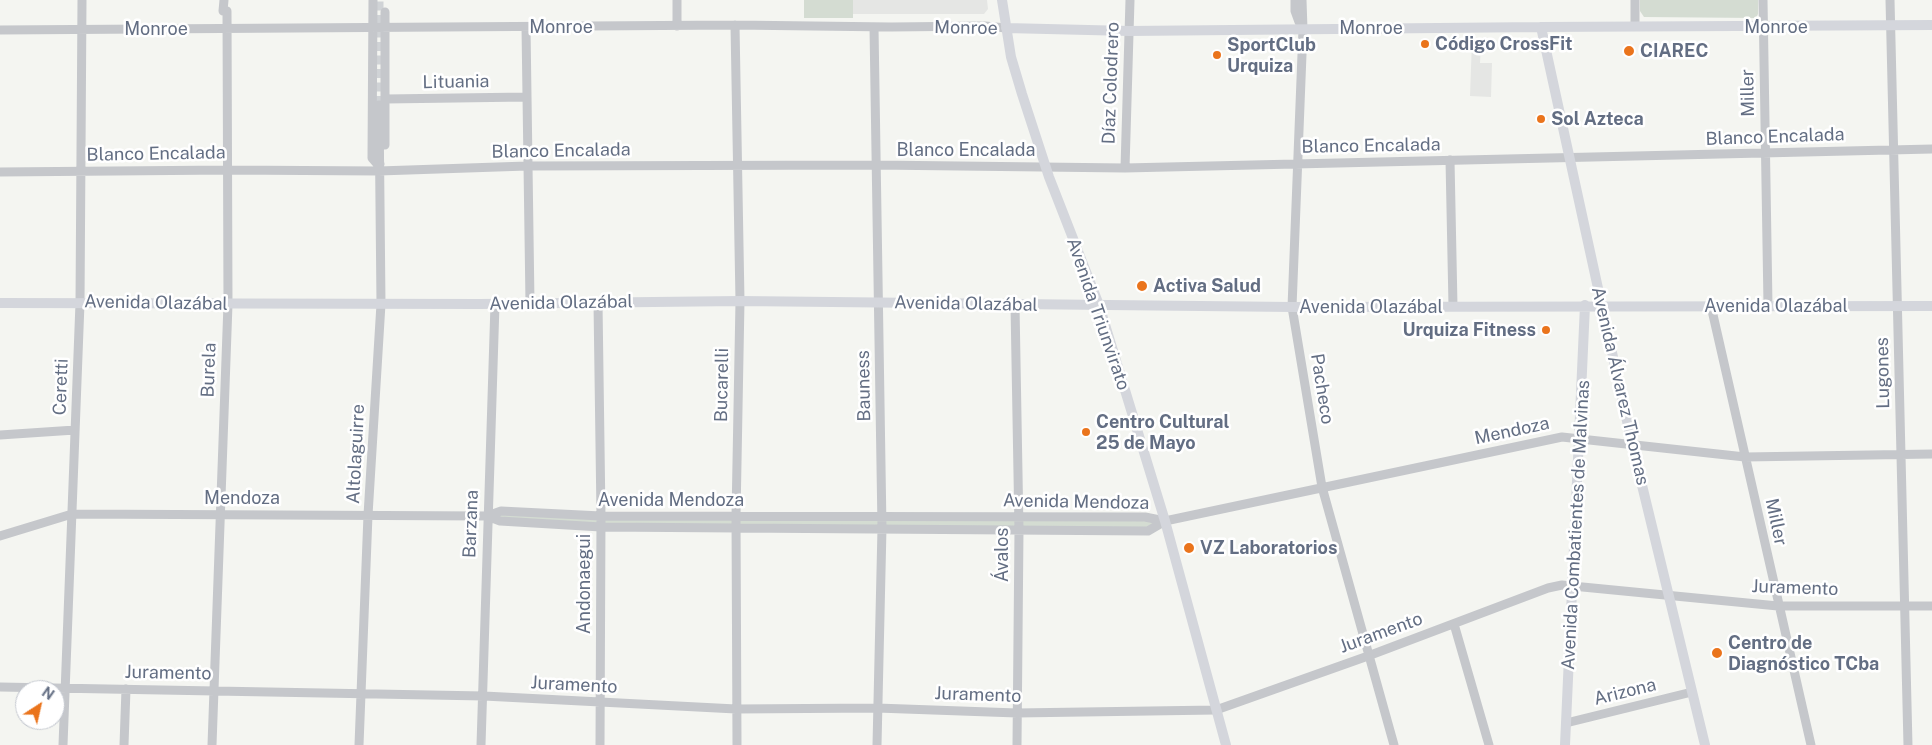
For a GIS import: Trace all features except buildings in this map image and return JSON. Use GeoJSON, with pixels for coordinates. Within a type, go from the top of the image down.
{"type":"FeatureCollection","features":[{"type":"Feature","properties":{"kind":"main road","name":"Avenida Triunvirato"},"geometry":{"type":"LineString","coordinates":[[1002,0],[1011,57],[1046,166],[1098,305],[1165,521],[1226,745]]}},
{"type":"Feature","properties":{"kind":"main road","name":"Monroe"},"geometry":{"type":"LineString","coordinates":[[1006,28],[1129,31],[1932,25]]}},
{"type":"Feature","properties":{"kind":"main road","name":"Avenida Álvarez Thomas"},"geometry":{"type":"LineString","coordinates":[[1540,27],[1606,331],[1705,745]]}},
{"type":"Feature","properties":{"kind":"main road","name":"Avenida Olazábal"},"geometry":{"type":"LineString","coordinates":[[0,303],[530,304],[740,301],[1292,307],[1932,306]]}},
{"type":"Feature","properties":{"kind":"main road","name":"Avenida Combatientes de Malvinas"},"geometry":{"type":"LineString","coordinates":[[1565,745],[1574,586],[1585,306]]}},
{"type":"Feature","properties":{"kind":"street","name":"Ceretti"},"geometry":{"type":"LineString","coordinates":[[76,0],[75,17],[81,30]]}},
{"type":"Feature","properties":{"kind":"street","name":"Ceretti"},"geometry":{"type":"LineString","coordinates":[[65,688],[80,303],[82,0]]}},
{"type":"Feature","properties":{"kind":"street","name":"Ceretti"},"geometry":{"type":"LineString","coordinates":[[81,30],[87,17],[87,0]]}},
{"type":"Feature","properties":{"kind":"street","name":"Burela"},"geometry":{"type":"LineString","coordinates":[[212,745],[228,304],[227,11],[223,11],[224,0]]}},
{"type":"Feature","properties":{"kind":"street","name":"Altolaguirre"},"geometry":{"type":"LineString","coordinates":[[373,0],[372,158],[379,168]]}},
{"type":"Feature","properties":{"kind":"street"},"geometry":{"type":"LineString","coordinates":[[677,26],[678,0]]}},
{"type":"Feature","properties":{"kind":"street","name":"Díaz Colodrero"},"geometry":{"type":"LineString","coordinates":[[1125,168],[1130,0]]}},
{"type":"Feature","properties":{"kind":"street","name":"Pacheco"},"geometry":{"type":"LineString","coordinates":[[1295,0],[1295,11],[1303,29]]}},
{"type":"Feature","properties":{"kind":"street","name":"Pacheco"},"geometry":{"type":"LineString","coordinates":[[1302,0],[1303,29],[1296,164],[1292,307],[1322,487],[1394,745]]}},
{"type":"Feature","properties":{"kind":"street","name":"Pacheco"},"geometry":{"type":"LineString","coordinates":[[1303,29],[1308,11],[1308,0]]}},
{"type":"Feature","properties":{"kind":"street"},"geometry":{"type":"LineString","coordinates":[[1635,0],[1635,26]]}},
{"type":"Feature","properties":{"kind":"street","name":"Miller"},"geometry":{"type":"LineString","coordinates":[[1763,0],[1768,305]]}},
{"type":"Feature","properties":{"kind":"street","name":"Lugones"},"geometry":{"type":"LineString","coordinates":[[1890,0],[1908,745]]}},
{"type":"Feature","properties":{"kind":"street","name":"Altolaguirre"},"geometry":{"type":"LineString","coordinates":[[359,745],[368,515],[381,304],[379,168],[384,157],[385,12]]}},
{"type":"Feature","properties":{"kind":"street","name":"Monroe"},"geometry":{"type":"LineString","coordinates":[[0,30],[735,25],[985,26],[1006,28]]}},
{"type":"Feature","properties":{"kind":"street","name":"Bucarelli"},"geometry":{"type":"LineString","coordinates":[[735,25],[740,301],[736,516],[737,745]]}},
{"type":"Feature","properties":{"kind":"street"},"geometry":{"type":"LineString","coordinates":[[526,27],[530,304]]}},
{"type":"Feature","properties":{"kind":"street","name":"Bauness"},"geometry":{"type":"LineString","coordinates":[[874,27],[882,517],[877,745]]}},
{"type":"Feature","properties":{"kind":"street","name":"Lituania"},"geometry":{"type":"LineString","coordinates":[[383,102],[526,97]]}},
{"type":"Feature","properties":{"kind":"street","name":"Blanco Encalada"},"geometry":{"type":"LineString","coordinates":[[0,172],[527,166],[876,165],[1125,168],[1932,149]]}},
{"type":"Feature","properties":{"kind":"street"},"geometry":{"type":"LineString","coordinates":[[1450,160],[1453,306]]}},
{"type":"Feature","properties":{"kind":"street","name":"Andonaegui"},"geometry":{"type":"LineString","coordinates":[[598,303],[601,516],[600,745]]}},
{"type":"Feature","properties":{"kind":"street","name":"Barzana"},"geometry":{"type":"LineString","coordinates":[[481,745],[495,304]]}},
{"type":"Feature","properties":{"kind":"street","name":"Ávalos"},"geometry":{"type":"LineString","coordinates":[[1014,305],[1019,518],[1017,745]]}},
{"type":"Feature","properties":{"kind":"street","name":"Miller"},"geometry":{"type":"LineString","coordinates":[[1712,306],[1778,606],[1811,745]]}},
{"type":"Feature","properties":{"kind":"street"},"geometry":{"type":"LineString","coordinates":[[0,435],[75,430]]}},
{"type":"Feature","properties":{"kind":"street","name":"Mendoza"},"geometry":{"type":"LineString","coordinates":[[1165,521],[1562,437],[1745,457],[1932,454]]}},
{"type":"Feature","properties":{"kind":"street","name":"Avenida Mendoza"},"geometry":{"type":"LineString","coordinates":[[487,516],[501,511],[601,516],[1145,517],[1165,521]]}},
{"type":"Feature","properties":{"kind":"street","name":"Mendoza"},"geometry":{"type":"LineString","coordinates":[[0,536],[72,514],[487,516]]}},
{"type":"Feature","properties":{"kind":"street","name":"Avenida Mendoza"},"geometry":{"type":"LineString","coordinates":[[487,516],[500,521],[601,527],[1148,530],[1165,521]]}},
{"type":"Feature","properties":{"kind":"street","name":"Juramento"},"geometry":{"type":"LineString","coordinates":[[65,688],[484,696],[736,709],[877,708],[1017,713],[1216,710],[1368,656],[1548,588],[1562,585],[1778,606],[1932,606]]}},
{"type":"Feature","properties":{"kind":"street"},"geometry":{"type":"LineString","coordinates":[[1454,624],[1489,745]]}},
{"type":"Feature","properties":{"kind":"street","name":"Juramento"},"geometry":{"type":"LineString","coordinates":[[0,687],[15,687]]}},
{"type":"Feature","properties":{"kind":"street"},"geometry":{"type":"LineString","coordinates":[[124,745],[126,689]]}},
{"type":"Feature","properties":{"kind":"street","name":"Arizona"},"geometry":{"type":"LineString","coordinates":[[1566,723],[1692,692]]}},
{"type":"Feature","properties":{"kind":"street","name":"Ceretti"},"geometry":{"type":"LineString","coordinates":[[63,745],[64,730]]}},
{"type":"Feature","properties":{"kind":"shaded area"},"geometry":{"type":"Polygon","coordinates":[[[804,0],[853,0],[853,18],[804,18],[804,0]]]}},
{"type":"Feature","properties":{"kind":"shaded area"},"geometry":{"type":"Polygon","coordinates":[[[853,0],[987,0],[988,9],[984,14],[853,14],[853,0]]]}},
{"type":"Feature","properties":{"kind":"shaded area"},"geometry":{"type":"Polygon","coordinates":[[[1640,0],[1758,0],[1758,14],[1756,18],[1644,17],[1640,11],[1640,0]]]}},
{"type":"Feature","properties":{"kind":"shaded area"},"geometry":{"type":"Polygon","coordinates":[[[1472,41],[1481,42],[1480,63],[1492,63],[1491,97],[1470,96],[1472,41]]]}},
{"type":"Feature","properties":{"kind":"shaded area"},"geometry":{"type":"Polygon","coordinates":[[[501,511],[1165,521],[1148,531],[601,527],[487,516],[501,511]]]}},
{"type":"Feature","properties":{"kind":"tunnel"},"geometry":{"type":"LineString","coordinates":[[379,0],[379,105]]}},
{"type":"Feature","properties":{"kind":"place","name":"Código CrossFit"},"geometry":{"type":"Point","coordinates":[1425,44]}},
{"type":"Feature","properties":{"kind":"place","name":"CIAREC"},"geometry":{"type":"Point","coordinates":[1629,51]}},
{"type":"Feature","properties":{"kind":"place","name":"SportClub Urquiza"},"geometry":{"type":"Point","coordinates":[1217,55]}},
{"type":"Feature","properties":{"kind":"place","name":"Sol Azteca"},"geometry":{"type":"Point","coordinates":[1541,119]}},
{"type":"Feature","properties":{"kind":"place","name":"Activa Salud"},"geometry":{"type":"Point","coordinates":[1142,286]}},
{"type":"Feature","properties":{"kind":"place","name":"Urquiza Fitness"},"geometry":{"type":"Point","coordinates":[1546,330]}},
{"type":"Feature","properties":{"kind":"place","name":"Centro Cultural 25 de Mayo"},"geometry":{"type":"Point","coordinates":[1086,432]}},
{"type":"Feature","properties":{"kind":"place","name":"VZ Laboratorios"},"geometry":{"type":"Point","coordinates":[1189,548]}},
{"type":"Feature","properties":{"kind":"place","name":"Centro de Diagnóstico TCba"},"geometry":{"type":"Point","coordinates":[1717,653]}}]}
